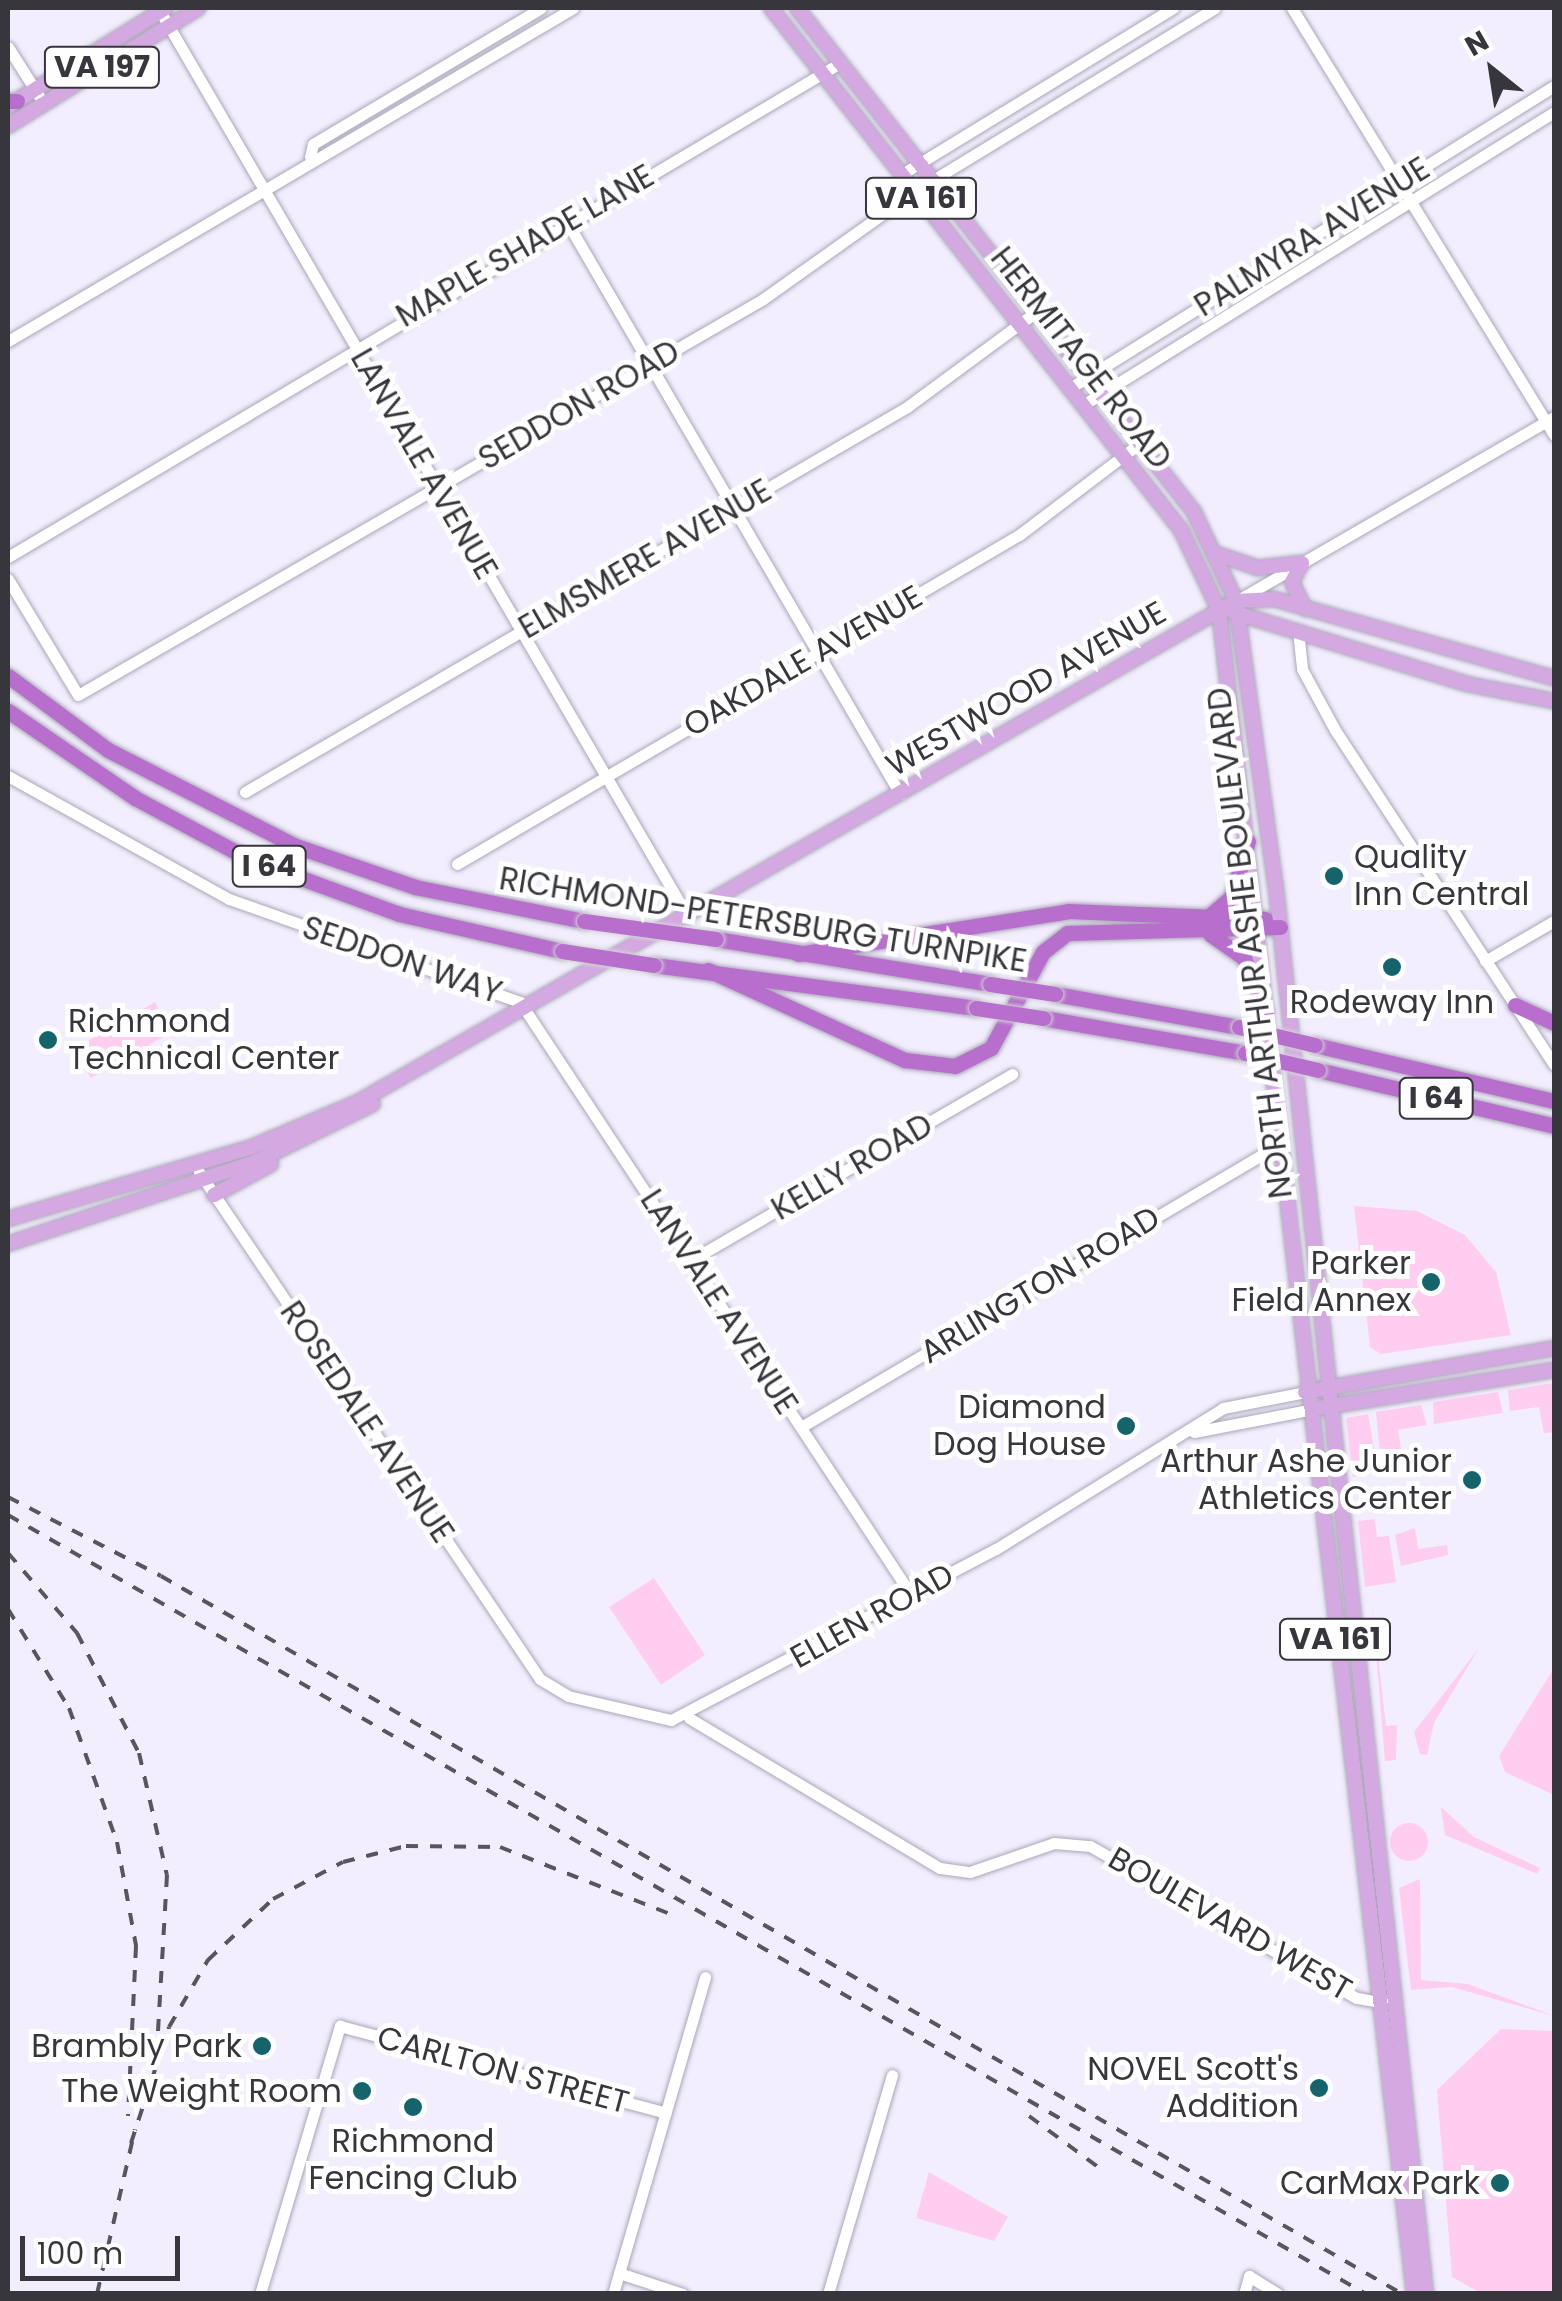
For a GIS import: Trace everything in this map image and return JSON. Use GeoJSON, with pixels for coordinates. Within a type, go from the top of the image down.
{"type":"FeatureCollection","features":[{"type":"Feature","properties":{"kind":"highway","name":"RICHMOND-PETERSBURG TURNPIKE"},"geometry":{"type":"LineString","coordinates":[[8,676],[124,760],[296,846],[415,887],[584,921],[1056,994],[1239,1028],[1554,1101]]}},
{"type":"Feature","properties":{"kind":"highway","name":"RICHMOND-PETERSBURG TURNPIKE"},"geometry":{"type":"LineString","coordinates":[[8,712],[107,781],[249,859],[399,914],[562,951],[976,1008],[1245,1053],[1554,1126]]}},
{"type":"Feature","properties":{"kind":"highway"},"geometry":{"type":"LineString","coordinates":[[1203,925],[1232,896],[1248,841]]}},
{"type":"Feature","properties":{"kind":"highway"},"geometry":{"type":"LineString","coordinates":[[798,954],[1050,912],[1203,925],[1236,948],[1266,1012]]}},
{"type":"Feature","properties":{"kind":"highway"},"geometry":{"type":"LineString","coordinates":[[708,970],[904,1060],[955,1066],[991,1048],[1058,938],[1106,926],[1280,923]]}},
{"type":"Feature","properties":{"kind":"highway"},"geometry":{"type":"LineString","coordinates":[[1514,1004],[1554,1023]]}},
{"type":"Feature","properties":{"kind":"main road","name":"VA 197"},"geometry":{"type":"LineString","coordinates":[[8,126],[198,8]]}},
{"type":"Feature","properties":{"kind":"main road","name":"HERMITAGE ROAD"},"geometry":{"type":"LineString","coordinates":[[771,8],[1196,551],[1219,610]]}},
{"type":"Feature","properties":{"kind":"main road","name":"HERMITAGE ROAD"},"geometry":{"type":"LineString","coordinates":[[797,8],[1140,444],[1220,555],[1238,607]]}},
{"type":"Feature","properties":{"kind":"main road","name":"VA 197"},"geometry":{"type":"LineString","coordinates":[[11,103],[163,10]]}},
{"type":"Feature","properties":{"kind":"main road"},"geometry":{"type":"LineString","coordinates":[[1220,555],[1257,568],[1302,563]]}},
{"type":"Feature","properties":{"kind":"main road"},"geometry":{"type":"LineString","coordinates":[[1302,563],[1292,582],[1306,610]]}},
{"type":"Feature","properties":{"kind":"main road"},"geometry":{"type":"LineString","coordinates":[[1219,610],[1262,597],[1554,678]]}},
{"type":"Feature","properties":{"kind":"main road"},"geometry":{"type":"LineString","coordinates":[[1238,607],[1467,684],[1554,701]]}},
{"type":"Feature","properties":{"kind":"main road","name":"NORTH ARTHUR ASHE BOULEVARD"},"geometry":{"type":"LineString","coordinates":[[1238,607],[1280,923],[1327,1407],[1398,2001],[1416,2260],[1414,2294]]}},
{"type":"Feature","properties":{"kind":"main road","name":"WESTWOOD AVENUE"},"geometry":{"type":"LineString","coordinates":[[8,1244],[203,1179],[316,1136],[1219,610]]}},
{"type":"Feature","properties":{"kind":"main road","name":"NORTH ARTHUR ASHE BOULEVARD"},"geometry":{"type":"LineString","coordinates":[[1219,610],[1248,841],[1305,1392],[1379,2004],[1416,2260],[1426,2294]]}},
{"type":"Feature","properties":{"kind":"main road","name":"WESTWOOD AVENUE"},"geometry":{"type":"LineString","coordinates":[[8,1219],[194,1164],[342,1110],[527,1010]]}},
{"type":"Feature","properties":{"kind":"main road"},"geometry":{"type":"LineString","coordinates":[[214,1196],[316,1136]]}},
{"type":"Feature","properties":{"kind":"main road"},"geometry":{"type":"LineString","coordinates":[[1280,1144],[1295,1156],[1314,1258]]}},
{"type":"Feature","properties":{"kind":"main road"},"geometry":{"type":"LineString","coordinates":[[1305,1392],[1554,1348]]}},
{"type":"Feature","properties":{"kind":"main road"},"geometry":{"type":"LineString","coordinates":[[1460,1386],[1518,1366],[1522,1354]]}},
{"type":"Feature","properties":{"kind":"main road"},"geometry":{"type":"LineString","coordinates":[[1308,1410],[1554,1370]]}},
{"type":"Feature","properties":{"kind":"street"},"geometry":{"type":"LineString","coordinates":[[310,157],[312,144],[541,8]]}},
{"type":"Feature","properties":{"kind":"street"},"geometry":{"type":"LineString","coordinates":[[8,341],[310,157],[464,74],[572,8]]}},
{"type":"Feature","properties":{"kind":"street"},"geometry":{"type":"LineString","coordinates":[[902,174],[1173,8]]}},
{"type":"Feature","properties":{"kind":"street","name":"SEDDON ROAD"},"geometry":{"type":"LineString","coordinates":[[8,579],[78,695],[826,260],[932,180],[1216,8]]}},
{"type":"Feature","properties":{"kind":"street"},"geometry":{"type":"LineString","coordinates":[[1292,8],[1550,419],[1554,435]]}},
{"type":"Feature","properties":{"kind":"street","name":"LANVALE AVENUE"},"geometry":{"type":"LineString","coordinates":[[163,10],[168,26],[688,916]]}},
{"type":"Feature","properties":{"kind":"street"},"geometry":{"type":"LineString","coordinates":[[8,47],[44,103]]}},
{"type":"Feature","properties":{"kind":"street"},"geometry":{"type":"LineString","coordinates":[[454,59],[464,74]]}},
{"type":"Feature","properties":{"kind":"street","name":"MAPLE SHADE LANE"},"geometry":{"type":"LineString","coordinates":[[8,556],[355,345],[840,63]]}},
{"type":"Feature","properties":{"kind":"street","name":"PALMYRA AVENUE"},"geometry":{"type":"LineString","coordinates":[[1070,388],[1554,86]]}},
{"type":"Feature","properties":{"kind":"street","name":"PALMYRA AVENUE"},"geometry":{"type":"LineString","coordinates":[[1083,405],[1554,112]]}},
{"type":"Feature","properties":{"kind":"street"},"geometry":{"type":"LineString","coordinates":[[567,222],[900,794]]}},
{"type":"Feature","properties":{"kind":"street","name":"ELMSMERE AVENUE"},"geometry":{"type":"LineString","coordinates":[[244,792],[930,394],[1036,312]]}},
{"type":"Feature","properties":{"kind":"street"},"geometry":{"type":"LineString","coordinates":[[1238,607],[1302,563],[1550,419]]}},
{"type":"Feature","properties":{"kind":"street","name":"OAKDALE AVENUE"},"geometry":{"type":"LineString","coordinates":[[457,864],[1037,524],[1140,444]]}},
{"type":"Feature","properties":{"kind":"street"},"geometry":{"type":"LineString","coordinates":[[1298,630],[1302,669],[1335,730],[1554,1065]]}},
{"type":"Feature","properties":{"kind":"street","name":"SEDDON WAY"},"geometry":{"type":"LineString","coordinates":[[8,776],[229,899],[505,992],[527,1010]]}},
{"type":"Feature","properties":{"kind":"street"},"geometry":{"type":"LineString","coordinates":[[1486,961],[1554,921]]}},
{"type":"Feature","properties":{"kind":"street","name":"LANVALE AVENUE"},"geometry":{"type":"LineString","coordinates":[[527,1010],[910,1594]]}},
{"type":"Feature","properties":{"kind":"street","name":"KELLY ROAD"},"geometry":{"type":"LineString","coordinates":[[693,1259],[1012,1074]]}},
{"type":"Feature","properties":{"kind":"street","name":"ARLINGTON ROAD"},"geometry":{"type":"LineString","coordinates":[[800,1427],[1280,1144]]}},
{"type":"Feature","properties":{"kind":"street","name":"ROSEDALE AVENUE"},"geometry":{"type":"LineString","coordinates":[[194,1164],[540,1679],[579,1700],[689,1718]]}},
{"type":"Feature","properties":{"kind":"street","name":"ELLEN ROAD"},"geometry":{"type":"LineString","coordinates":[[689,1718],[1190,1433],[1233,1404],[1305,1392]]}},
{"type":"Feature","properties":{"kind":"street","name":"ELLEN ROAD"},"geometry":{"type":"LineString","coordinates":[[1190,1433],[1308,1410]]}},
{"type":"Feature","properties":{"kind":"street","name":"BOULEVARD WEST"},"geometry":{"type":"LineString","coordinates":[[689,1718],[940,1868],[970,1872],[1054,1843],[1090,1846],[1379,2004],[1398,2001]]}},
{"type":"Feature","properties":{"kind":"street"},"geometry":{"type":"LineString","coordinates":[[613,2294],[705,1977]]}},
{"type":"Feature","properties":{"kind":"street","name":"CARLTON STREET"},"geometry":{"type":"LineString","coordinates":[[260,2294],[340,2026],[666,2113]]}},
{"type":"Feature","properties":{"kind":"street"},"geometry":{"type":"LineString","coordinates":[[828,2294],[892,2075]]}},
{"type":"Feature","properties":{"kind":"street"},"geometry":{"type":"LineString","coordinates":[[619,2274],[682,2294]]}},
{"type":"Feature","properties":{"kind":"street"},"geometry":{"type":"LineString","coordinates":[[1244,2294],[1249,2276],[1278,2294]]}},
{"type":"Feature","properties":{"kind":"shaded area"},"geometry":{"type":"Polygon","coordinates":[[[155,1002],[172,1032],[91,1078],[74,1049],[155,1002]]]}},
{"type":"Feature","properties":{"kind":"shaded area","name":"Parker Field Annex"},"geometry":{"type":"Polygon","coordinates":[[[1354,1206],[1417,1211],[1465,1235],[1496,1272],[1511,1335],[1381,1354],[1370,1347],[1354,1206]]]}},
{"type":"Feature","properties":{"kind":"shaded area"},"geometry":{"type":"Polygon","coordinates":[[[1554,1383],[1554,1432],[1544,1433],[1539,1407],[1510,1411],[1508,1390],[1554,1383]]]}},
{"type":"Feature","properties":{"kind":"shaded area"},"geometry":{"type":"Polygon","coordinates":[[[1498,1392],[1503,1413],[1434,1424],[1433,1402],[1498,1392]]]}},
{"type":"Feature","properties":{"kind":"shaded area"},"geometry":{"type":"Polygon","coordinates":[[[1421,1405],[1427,1425],[1398,1430],[1402,1456],[1380,1454],[1376,1412],[1421,1405]]]}},
{"type":"Feature","properties":{"kind":"shaded area"},"geometry":{"type":"Polygon","coordinates":[[[1368,1414],[1375,1455],[1365,1457],[1368,1475],[1353,1477],[1346,1418],[1368,1414]]]}},
{"type":"Feature","properties":{"kind":"shaded area"},"geometry":{"type":"Polygon","coordinates":[[[1375,1519],[1377,1537],[1389,1536],[1396,1582],[1365,1587],[1358,1521],[1375,1519]]]}},
{"type":"Feature","properties":{"kind":"shaded area"},"geometry":{"type":"Polygon","coordinates":[[[1415,1528],[1418,1549],[1447,1545],[1448,1555],[1401,1566],[1395,1535],[1415,1528]]]}},
{"type":"Feature","properties":{"kind":"shaded area"},"geometry":{"type":"Polygon","coordinates":[[[654,1578],[705,1655],[661,1685],[609,1607],[654,1578]]]}},
{"type":"Feature","properties":{"kind":"shaded area"},"geometry":{"type":"Polygon","coordinates":[[[1372,1603],[1386,1726],[1397,1725],[1396,1760],[1385,1761],[1372,1603]]]}},
{"type":"Feature","properties":{"kind":"shaded area"},"geometry":{"type":"Polygon","coordinates":[[[1479,1648],[1434,1723],[1427,1755],[1420,1754],[1414,1732],[1479,1648]]]}},
{"type":"Feature","properties":{"kind":"shaded area"},"geometry":{"type":"Polygon","coordinates":[[[1554,1668],[1554,1795],[1505,1772],[1499,1756],[1554,1668]]]}},
{"type":"Feature","properties":{"kind":"shaded area"},"geometry":{"type":"Polygon","coordinates":[[[1441,1807],[1474,1837],[1540,1868],[1537,1874],[1445,1835],[1441,1807]]]}},
{"type":"Feature","properties":{"kind":"shaded area"},"geometry":{"type":"Polygon","coordinates":[[[1409,1823],[1422,1829],[1428,1842],[1422,1855],[1409,1861],[1396,1855],[1390,1842],[1396,1829],[1409,1823]]]}},
{"type":"Feature","properties":{"kind":"shaded area"},"geometry":{"type":"Polygon","coordinates":[[[1420,1879],[1421,1980],[1468,1984],[1554,2016],[1452,1987],[1411,1990],[1399,1888],[1420,1879]]]}},
{"type":"Feature","properties":{"kind":"shaded area","name":"CarMax Park"},"geometry":{"type":"Polygon","coordinates":[[[1501,2029],[1554,2031],[1554,2293],[1481,2293],[1452,2277],[1437,2090],[1501,2029]]]}},
{"type":"Feature","properties":{"kind":"shaded area"},"geometry":{"type":"Polygon","coordinates":[[[929,2172],[1008,2217],[994,2241],[916,2218],[929,2172]]]}},
{"type":"Feature","properties":{"kind":"railway"},"geometry":{"type":"LineString","coordinates":[[8,1497],[161,1576],[1402,2294]]}},
{"type":"Feature","properties":{"kind":"railway"},"geometry":{"type":"LineString","coordinates":[[8,1515],[1366,2294]]}},
{"type":"Feature","properties":{"kind":"railway"},"geometry":{"type":"LineString","coordinates":[[8,1553],[77,1633],[139,1753],[167,1875],[158,2032]]}},
{"type":"Feature","properties":{"kind":"railway"},"geometry":{"type":"LineString","coordinates":[[8,1609],[69,1708],[117,1842],[136,1946],[128,2116]]}},
{"type":"Feature","properties":{"kind":"railway"},"geometry":{"type":"LineString","coordinates":[[131,2143],[169,2027],[208,1960],[273,1899],[343,1862],[406,1846],[500,1847],[678,1917]]}},
{"type":"Feature","properties":{"kind":"railway"},"geometry":{"type":"LineString","coordinates":[[1029,2116],[1105,2172]]}},
{"type":"Feature","properties":{"kind":"railway"},"geometry":{"type":"LineString","coordinates":[[97,2294],[135,2129]]}},
{"type":"Feature","properties":{"kind":"place","name":"Quality Inn Central"},"geometry":{"type":"Point","coordinates":[1334,876]}},
{"type":"Feature","properties":{"kind":"place","name":"Rodeway Inn"},"geometry":{"type":"Point","coordinates":[1392,967]}},
{"type":"Feature","properties":{"kind":"place","name":"Richmond Technical Center"},"geometry":{"type":"Point","coordinates":[48,1040]}},
{"type":"Feature","properties":{"kind":"place","name":"Parker Field Annex"},"geometry":{"type":"Point","coordinates":[1431,1282]}},
{"type":"Feature","properties":{"kind":"place","name":"Diamond Dog House"},"geometry":{"type":"Point","coordinates":[1126,1426]}},
{"type":"Feature","properties":{"kind":"place","name":"Arthur Ashe Junior Athletics Center"},"geometry":{"type":"Point","coordinates":[1472,1480]}},
{"type":"Feature","properties":{"kind":"place","name":"Brambly Park"},"geometry":{"type":"Point","coordinates":[262,2046]}},
{"type":"Feature","properties":{"kind":"place","name":"NOVEL Scott's Addition"},"geometry":{"type":"Point","coordinates":[1319,2088]}},
{"type":"Feature","properties":{"kind":"place","name":"The Weight Room"},"geometry":{"type":"Point","coordinates":[362,2091]}},
{"type":"Feature","properties":{"kind":"place","name":"Richmond Fencing Club"},"geometry":{"type":"Point","coordinates":[413,2107]}},
{"type":"Feature","properties":{"kind":"place","name":"CarMax Park"},"geometry":{"type":"Point","coordinates":[1500,2183]}}]}
